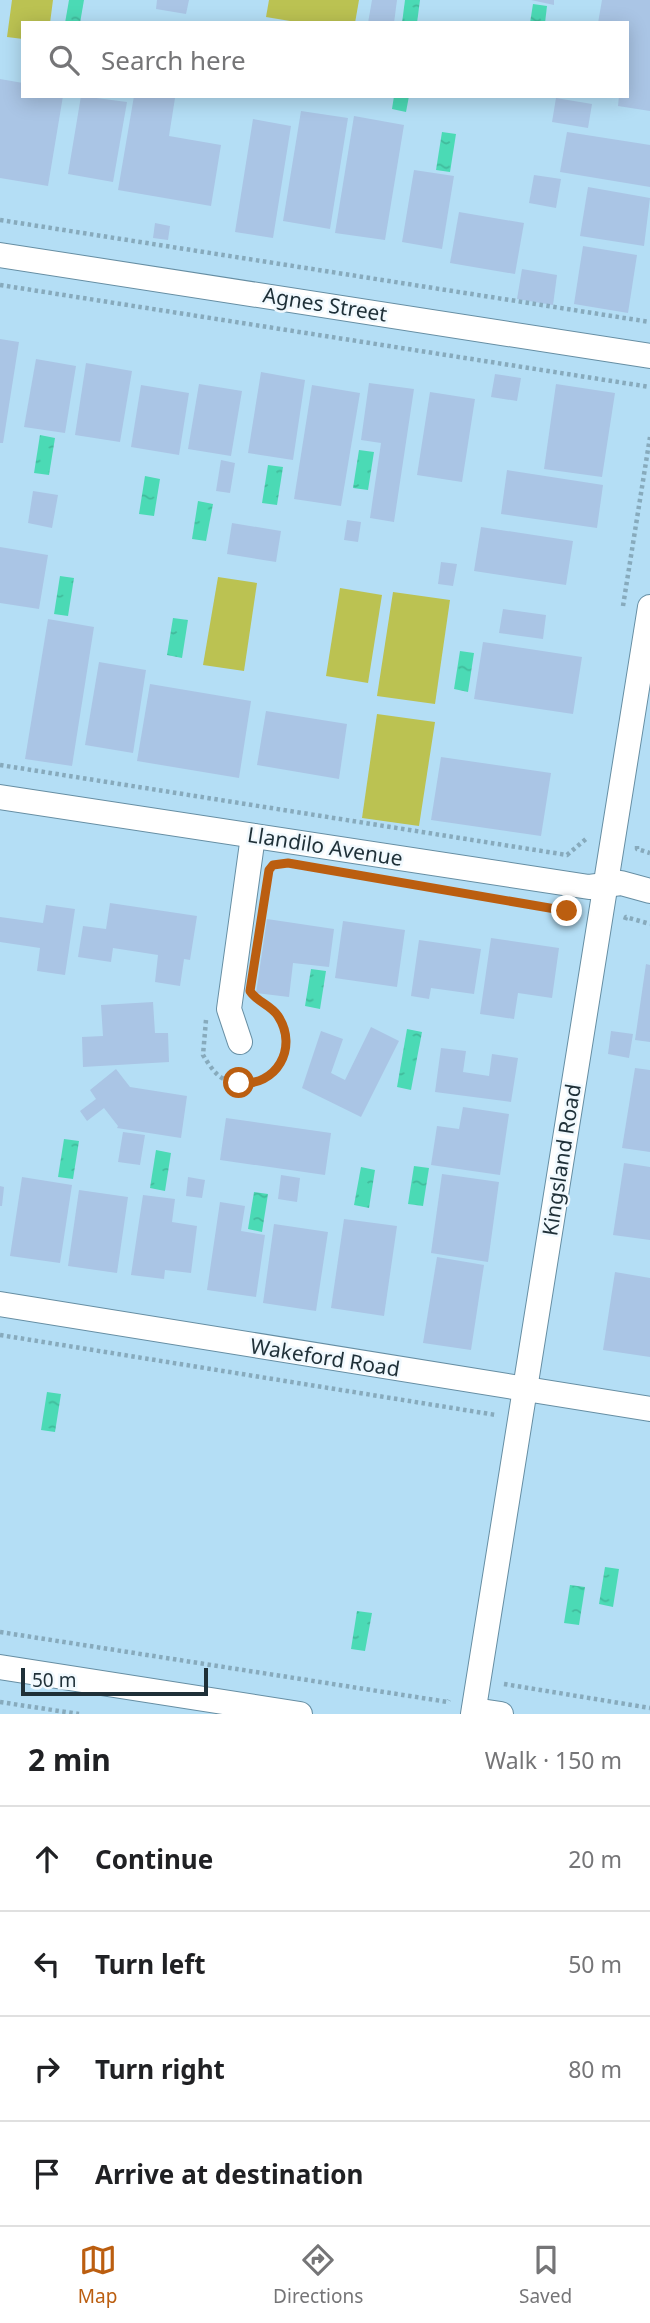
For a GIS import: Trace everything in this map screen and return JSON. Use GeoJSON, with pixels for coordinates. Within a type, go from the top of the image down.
{"type":"FeatureCollection","features":[{"type":"Feature","properties":{"kind":"street","name":"Agnes Street"},"geometry":{"type":"LineString","coordinates":[[0,255],[650,356]]}},
{"type":"Feature","properties":{"kind":"street","name":"Kingsland Road"},"geometry":{"type":"LineString","coordinates":[[473,1712],[650,607]]}},
{"type":"Feature","properties":{"kind":"street","name":"Llandilo Avenue"},"geometry":{"type":"LineString","coordinates":[[0,797],[589,887],[621,883],[650,891]]}},
{"type":"Feature","properties":{"kind":"street"},"geometry":{"type":"LineString","coordinates":[[240,1042],[229,1009],[253,836]]}},
{"type":"Feature","properties":{"kind":"street","name":"Wakeford Road"},"geometry":{"type":"LineString","coordinates":[[0,1304],[650,1409]]}},
{"type":"Feature","properties":{"kind":"street"},"geometry":{"type":"LineString","coordinates":[[0,1667],[300,1714]]}},
{"type":"Feature","properties":{"kind":"street"},"geometry":{"type":"LineString","coordinates":[[473,1712],[501,1714]]}},
{"type":"Feature","properties":{"kind":"path"},"geometry":{"type":"LineString","coordinates":[[0,220],[650,322]]}},
{"type":"Feature","properties":{"kind":"path"},"geometry":{"type":"LineString","coordinates":[[0,285],[650,387]]}},
{"type":"Feature","properties":{"kind":"path"},"geometry":{"type":"LineString","coordinates":[[622,612],[650,437]]}},
{"type":"Feature","properties":{"kind":"path"},"geometry":{"type":"LineString","coordinates":[[0,765],[568,855],[586,841],[588,827]]}},
{"type":"Feature","properties":{"kind":"path"},"geometry":{"type":"LineString","coordinates":[[637,849],[650,853]]}},
{"type":"Feature","properties":{"kind":"path"},"geometry":{"type":"LineString","coordinates":[[540,907],[567,911],[574,919],[572,932]]}},
{"type":"Feature","properties":{"kind":"path"},"geometry":{"type":"LineString","coordinates":[[206,1016],[203,1055],[222,1078],[251,1084],[264,1078],[281,1064],[286,1051],[286,1038],[279,1017],[250,991]]}},
{"type":"Feature","properties":{"kind":"path"},"geometry":{"type":"LineString","coordinates":[[0,1335],[496,1414],[494,1428]]}},
{"type":"Feature","properties":{"kind":"path"},"geometry":{"type":"LineString","coordinates":[[0,1632],[448,1702],[451,1689]]}},
{"type":"Feature","properties":{"kind":"path"},"geometry":{"type":"LineString","coordinates":[[506,1672],[503,1686],[650,1708]]}},
{"type":"Feature","properties":{"kind":"path"},"geometry":{"type":"LineString","coordinates":[[0,1702],[79,1714]]}},
{"type":"Feature","properties":{"kind":"shaded area"},"geometry":{"type":"Polygon","coordinates":[[[12,0],[53,0],[50,21],[21,21],[21,39],[7,37],[12,0]]]}},
{"type":"Feature","properties":{"kind":"shaded area"},"geometry":{"type":"Polygon","coordinates":[[[269,0],[359,0],[355,21],[290,21],[266,17],[269,0]]]}},
{"type":"Feature","properties":{"kind":"shaded area"},"geometry":{"type":"Polygon","coordinates":[[[218,577],[257,583],[244,671],[203,665],[218,577]]]}},
{"type":"Feature","properties":{"kind":"shaded area"},"geometry":{"type":"Polygon","coordinates":[[[340,588],[382,595],[368,683],[326,676],[340,588]]]}},
{"type":"Feature","properties":{"kind":"shaded area"},"geometry":{"type":"Polygon","coordinates":[[[393,592],[450,600],[435,704],[377,696],[393,592]]]}},
{"type":"Feature","properties":{"kind":"shaded area"},"geometry":{"type":"Polygon","coordinates":[[[377,714],[435,722],[419,826],[362,818],[377,714]]]}},
{"type":"Feature","properties":{"kind":"water"},"geometry":{"type":"Polygon","coordinates":[[[69,0],[84,0],[80,21],[65,21],[69,0]]]}},
{"type":"Feature","properties":{"kind":"water"},"geometry":{"type":"Polygon","coordinates":[[[405,0],[420,0],[417,21],[402,21],[405,0]]]}},
{"type":"Feature","properties":{"kind":"water"},"geometry":{"type":"Polygon","coordinates":[[[533,4],[547,6],[545,21],[530,21],[533,4]]]}},
{"type":"Feature","properties":{"kind":"water"},"geometry":{"type":"Polygon","coordinates":[[[394,98],[409,98],[406,112],[392,109],[394,98]]]}},
{"type":"Feature","properties":{"kind":"water"},"geometry":{"type":"Polygon","coordinates":[[[442,132],[456,134],[450,172],[436,170],[442,132]]]}},
{"type":"Feature","properties":{"kind":"water"},"geometry":{"type":"Polygon","coordinates":[[[40,435],[55,438],[49,475],[34,473],[40,435]]]}},
{"type":"Feature","properties":{"kind":"water"},"geometry":{"type":"Polygon","coordinates":[[[359,450],[374,452],[368,490],[353,488],[359,450]]]}},
{"type":"Feature","properties":{"kind":"water"},"geometry":{"type":"Polygon","coordinates":[[[268,465],[283,467],[277,505],[262,503],[268,465]]]}},
{"type":"Feature","properties":{"kind":"water"},"geometry":{"type":"Polygon","coordinates":[[[145,476],[160,479],[154,516],[139,514],[145,476]]]}},
{"type":"Feature","properties":{"kind":"water"},"geometry":{"type":"Polygon","coordinates":[[[198,501],[213,504],[206,541],[192,539],[198,501]]]}},
{"type":"Feature","properties":{"kind":"water"},"geometry":{"type":"Polygon","coordinates":[[[60,576],[74,578],[68,616],[54,614],[60,576]]]}},
{"type":"Feature","properties":{"kind":"water"},"geometry":{"type":"Polygon","coordinates":[[[173,618],[188,620],[182,658],[167,655],[173,618]]]}},
{"type":"Feature","properties":{"kind":"water"},"geometry":{"type":"Polygon","coordinates":[[[460,651],[474,653],[468,692],[454,689],[460,651]]]}},
{"type":"Feature","properties":{"kind":"water"},"geometry":{"type":"Polygon","coordinates":[[[311,969],[326,971],[320,1009],[305,1006],[311,969]]]}},
{"type":"Feature","properties":{"kind":"water"},"geometry":{"type":"Polygon","coordinates":[[[407,1029],[422,1032],[411,1090],[397,1087],[407,1029]]]}},
{"type":"Feature","properties":{"kind":"water"},"geometry":{"type":"Polygon","coordinates":[[[64,1139],[79,1141],[73,1179],[58,1177],[64,1139]]]}},
{"type":"Feature","properties":{"kind":"water"},"geometry":{"type":"Polygon","coordinates":[[[156,1150],[171,1153],[165,1191],[150,1188],[156,1150]]]}},
{"type":"Feature","properties":{"kind":"water"},"geometry":{"type":"Polygon","coordinates":[[[414,1166],[429,1168],[423,1206],[408,1204],[414,1166]]]}},
{"type":"Feature","properties":{"kind":"water"},"geometry":{"type":"Polygon","coordinates":[[[361,1167],[375,1170],[369,1208],[354,1205],[361,1167]]]}},
{"type":"Feature","properties":{"kind":"water"},"geometry":{"type":"Polygon","coordinates":[[[254,1192],[268,1194],[262,1232],[248,1229],[254,1192]]]}},
{"type":"Feature","properties":{"kind":"water"},"geometry":{"type":"Polygon","coordinates":[[[47,1392],[61,1394],[55,1432],[41,1430],[47,1392]]]}},
{"type":"Feature","properties":{"kind":"water"},"geometry":{"type":"Polygon","coordinates":[[[605,1567],[619,1569],[613,1607],[599,1604],[605,1567]]]}},
{"type":"Feature","properties":{"kind":"water"},"geometry":{"type":"Polygon","coordinates":[[[570,1585],[585,1587],[579,1625],[564,1623],[570,1585]]]}},
{"type":"Feature","properties":{"kind":"water"},"geometry":{"type":"Polygon","coordinates":[[[357,1611],[372,1613],[365,1651],[351,1649],[357,1611]]]}},
{"type":"Feature","properties":{"kind":"building"},"geometry":{"type":"Polygon","coordinates":[[[157,0],[189,0],[186,14],[156,9],[157,0]]]}},
{"type":"Feature","properties":{"kind":"building"},"geometry":{"type":"Polygon","coordinates":[[[372,0],[397,0],[394,21],[368,21],[372,0]]]}},
{"type":"Feature","properties":{"kind":"building"},"geometry":{"type":"Polygon","coordinates":[[[531,0],[554,0],[554,5],[531,0]]]}},
{"type":"Feature","properties":{"kind":"building"},"geometry":{"type":"Polygon","coordinates":[[[602,0],[650,0],[650,111],[618,106],[619,98],[629,98],[629,21],[598,21],[602,0]]]}},
{"type":"Feature","properties":{"kind":"building"},"geometry":{"type":"Polygon","coordinates":[[[0,79],[21,83],[21,98],[63,98],[48,186],[0,178],[0,79]]]}},
{"type":"Feature","properties":{"kind":"building"},"geometry":{"type":"Polygon","coordinates":[[[81,98],[127,102],[113,182],[68,174],[81,98]]]}},
{"type":"Feature","properties":{"kind":"building"},"geometry":{"type":"Polygon","coordinates":[[[134,98],[175,98],[169,136],[221,145],[211,206],[118,190],[134,98]]]}},
{"type":"Feature","properties":{"kind":"building"},"geometry":{"type":"Polygon","coordinates":[[[556,98],[592,104],[588,128],[552,122],[556,98]]]}},
{"type":"Feature","properties":{"kind":"building"},"geometry":{"type":"Polygon","coordinates":[[[301,111],[348,118],[330,229],[283,221],[301,111]]]}},
{"type":"Feature","properties":{"kind":"building"},"geometry":{"type":"Polygon","coordinates":[[[354,116],[404,125],[385,240],[335,233],[354,116]]]}},
{"type":"Feature","properties":{"kind":"building"},"geometry":{"type":"Polygon","coordinates":[[[253,119],[291,126],[273,238],[235,232],[253,119]]]}},
{"type":"Feature","properties":{"kind":"building"},"geometry":{"type":"Polygon","coordinates":[[[567,132],[650,145],[650,187],[560,172],[567,132]]]}},
{"type":"Feature","properties":{"kind":"building"},"geometry":{"type":"Polygon","coordinates":[[[414,170],[454,176],[442,249],[402,242],[414,170]]]}},
{"type":"Feature","properties":{"kind":"building"},"geometry":{"type":"Polygon","coordinates":[[[534,175],[561,179],[556,208],[529,203],[534,175]]]}},
{"type":"Feature","properties":{"kind":"building"},"geometry":{"type":"Polygon","coordinates":[[[588,187],[650,198],[644,246],[580,236],[588,187]]]}},
{"type":"Feature","properties":{"kind":"building"},"geometry":{"type":"Polygon","coordinates":[[[459,212],[524,223],[515,274],[450,263],[459,212]]]}},
{"type":"Feature","properties":{"kind":"building"},"geometry":{"type":"Polygon","coordinates":[[[155,223],[170,226],[168,240],[153,238],[155,223]]]}},
{"type":"Feature","properties":{"kind":"building"},"geometry":{"type":"Polygon","coordinates":[[[583,246],[637,255],[628,313],[574,304],[583,246]]]}},
{"type":"Feature","properties":{"kind":"building"},"geometry":{"type":"Polygon","coordinates":[[[522,269],[557,275],[553,305],[517,299],[522,269]]]}},
{"type":"Feature","properties":{"kind":"building"},"geometry":{"type":"Polygon","coordinates":[[[0,339],[19,342],[3,443],[0,443],[0,339]]]}},
{"type":"Feature","properties":{"kind":"building"},"geometry":{"type":"Polygon","coordinates":[[[36,359],[76,366],[65,433],[24,427],[36,359]]]}},
{"type":"Feature","properties":{"kind":"building"},"geometry":{"type":"Polygon","coordinates":[[[86,363],[132,371],[120,442],[75,435],[86,363]]]}},
{"type":"Feature","properties":{"kind":"building"},"geometry":{"type":"Polygon","coordinates":[[[261,372],[305,380],[293,460],[248,453],[261,372]]]}},
{"type":"Feature","properties":{"kind":"building"},"geometry":{"type":"Polygon","coordinates":[[[495,374],[521,378],[517,401],[491,397],[495,374]]]}},
{"type":"Feature","properties":{"kind":"building"},"geometry":{"type":"Polygon","coordinates":[[[369,383],[414,389],[394,522],[370,518],[381,443],[361,440],[369,383]]]}},
{"type":"Feature","properties":{"kind":"building"},"geometry":{"type":"Polygon","coordinates":[[[199,384],[242,391],[231,456],[188,449],[199,384]]]}},
{"type":"Feature","properties":{"kind":"building"},"geometry":{"type":"Polygon","coordinates":[[[556,384],[615,393],[602,477],[544,469],[556,384]]]}},
{"type":"Feature","properties":{"kind":"building"},"geometry":{"type":"Polygon","coordinates":[[[141,385],[189,393],[179,455],[131,447],[141,385]]]}},
{"type":"Feature","properties":{"kind":"building"},"geometry":{"type":"Polygon","coordinates":[[[312,385],[360,393],[341,506],[294,499],[312,385]]]}},
{"type":"Feature","properties":{"kind":"building"},"geometry":{"type":"Polygon","coordinates":[[[430,392],[475,399],[462,482],[417,475],[430,392]]]}},
{"type":"Feature","properties":{"kind":"building"},"geometry":{"type":"Polygon","coordinates":[[[221,460],[235,463],[230,493],[216,491],[221,460]]]}},
{"type":"Feature","properties":{"kind":"building"},"geometry":{"type":"Polygon","coordinates":[[[507,470],[603,485],[597,528],[501,514],[507,470]]]}},
{"type":"Feature","properties":{"kind":"building"},"geometry":{"type":"Polygon","coordinates":[[[33,491],[58,495],[52,528],[28,523],[33,491]]]}},
{"type":"Feature","properties":{"kind":"building"},"geometry":{"type":"Polygon","coordinates":[[[347,520],[361,522],[358,542],[344,540],[347,520]]]}},
{"type":"Feature","properties":{"kind":"building"},"geometry":{"type":"Polygon","coordinates":[[[232,523],[281,531],[276,562],[227,554],[232,523]]]}},
{"type":"Feature","properties":{"kind":"building"},"geometry":{"type":"Polygon","coordinates":[[[481,527],[573,541],[566,585],[474,571],[481,527]]]}},
{"type":"Feature","properties":{"kind":"building"},"geometry":{"type":"Polygon","coordinates":[[[0,547],[48,555],[39,609],[0,603],[0,547]]]}},
{"type":"Feature","properties":{"kind":"building"},"geometry":{"type":"Polygon","coordinates":[[[441,562],[457,564],[453,586],[438,584],[441,562]]]}},
{"type":"Feature","properties":{"kind":"building"},"geometry":{"type":"Polygon","coordinates":[[[503,609],[546,615],[543,639],[499,633],[503,609]]]}},
{"type":"Feature","properties":{"kind":"building"},"geometry":{"type":"Polygon","coordinates":[[[48,619],[94,627],[72,766],[25,759],[48,619]]]}},
{"type":"Feature","properties":{"kind":"building"},"geometry":{"type":"Polygon","coordinates":[[[483,642],[582,657],[573,714],[474,699],[483,642]]]}},
{"type":"Feature","properties":{"kind":"building"},"geometry":{"type":"Polygon","coordinates":[[[99,662],[146,670],[133,753],[85,745],[99,662]]]}},
{"type":"Feature","properties":{"kind":"building"},"geometry":{"type":"Polygon","coordinates":[[[150,684],[251,701],[239,778],[137,761],[150,684]]]}},
{"type":"Feature","properties":{"kind":"building"},"geometry":{"type":"Polygon","coordinates":[[[266,711],[347,724],[339,779],[257,765],[266,711]]]}},
{"type":"Feature","properties":{"kind":"building"},"geometry":{"type":"Polygon","coordinates":[[[441,757],[551,773],[541,836],[431,820],[441,757]]]}},
{"type":"Feature","properties":{"kind":"building"},"geometry":{"type":"Polygon","coordinates":[[[110,903],[197,916],[190,960],[184,959],[180,986],[155,982],[158,955],[113,948],[111,962],[78,957],[83,926],[106,929],[110,903]]]}},
{"type":"Feature","properties":{"kind":"building"},"geometry":{"type":"Polygon","coordinates":[[[46,905],[75,909],[65,975],[37,971],[40,948],[0,942],[0,917],[43,923],[46,905]]]}},
{"type":"Feature","properties":{"kind":"building"},"geometry":{"type":"Polygon","coordinates":[[[267,919],[334,929],[329,967],[293,963],[289,997],[256,993],[267,919]]]}},
{"type":"Feature","properties":{"kind":"building"},"geometry":{"type":"Polygon","coordinates":[[[343,921],[405,930],[397,987],[335,978],[343,921]]]}},
{"type":"Feature","properties":{"kind":"building"},"geometry":{"type":"Polygon","coordinates":[[[491,938],[559,948],[552,998],[518,993],[514,1019],[480,1014],[491,938]]]}},
{"type":"Feature","properties":{"kind":"building"},"geometry":{"type":"Polygon","coordinates":[[[419,940],[481,949],[474,994],[431,988],[429,999],[411,996],[419,940]]]}},
{"type":"Feature","properties":{"kind":"building"},"geometry":{"type":"Polygon","coordinates":[[[646,964],[650,965],[650,1042],[635,1040],[646,964]]]}},
{"type":"Feature","properties":{"kind":"building"},"geometry":{"type":"Polygon","coordinates":[[[153,1002],[155,1033],[168,1033],[169,1062],[83,1067],[82,1037],[103,1036],[101,1005],[153,1002]]]}},
{"type":"Feature","properties":{"kind":"building"},"geometry":{"type":"Polygon","coordinates":[[[371,1027],[399,1041],[361,1117],[302,1088],[321,1031],[343,1039],[331,1073],[345,1080],[371,1027]]]}},
{"type":"Feature","properties":{"kind":"building"},"geometry":{"type":"Polygon","coordinates":[[[611,1031],[633,1034],[629,1058],[608,1054],[611,1031]]]}},
{"type":"Feature","properties":{"kind":"building"},"geometry":{"type":"Polygon","coordinates":[[[441,1048],[466,1051],[463,1072],[489,1076],[492,1054],[518,1058],[511,1102],[435,1092],[441,1048]]]}},
{"type":"Feature","properties":{"kind":"building"},"geometry":{"type":"Polygon","coordinates":[[[635,1068],[650,1070],[650,1152],[622,1148],[635,1068]]]}},
{"type":"Feature","properties":{"kind":"building"},"geometry":{"type":"Polygon","coordinates":[[[116,1069],[130,1087],[187,1096],[181,1138],[117,1128],[104,1108],[87,1121],[80,1111],[96,1099],[90,1090],[116,1069]]]}},
{"type":"Feature","properties":{"kind":"building"},"geometry":{"type":"Polygon","coordinates":[[[463,1107],[509,1114],[500,1175],[431,1165],[437,1126],[459,1129],[463,1107]]]}},
{"type":"Feature","properties":{"kind":"building"},"geometry":{"type":"Polygon","coordinates":[[[226,1118],[331,1133],[325,1175],[220,1160],[226,1118]]]}},
{"type":"Feature","properties":{"kind":"building"},"geometry":{"type":"Polygon","coordinates":[[[123,1132],[145,1135],[140,1165],[118,1162],[123,1132]]]}},
{"type":"Feature","properties":{"kind":"building"},"geometry":{"type":"Polygon","coordinates":[[[624,1163],[650,1167],[650,1240],[613,1235],[624,1163]]]}},
{"type":"Feature","properties":{"kind":"building"},"geometry":{"type":"Polygon","coordinates":[[[442,1174],[499,1182],[488,1262],[431,1253],[442,1174]]]}},
{"type":"Feature","properties":{"kind":"building"},"geometry":{"type":"Polygon","coordinates":[[[281,1175],[300,1178],[297,1202],[278,1199],[281,1175]]]}},
{"type":"Feature","properties":{"kind":"building"},"geometry":{"type":"Polygon","coordinates":[[[22,1177],[72,1185],[60,1263],[10,1256],[22,1177]]]}},
{"type":"Feature","properties":{"kind":"building"},"geometry":{"type":"Polygon","coordinates":[[[188,1177],[205,1180],[202,1198],[186,1196],[188,1177]]]}},
{"type":"Feature","properties":{"kind":"building"},"geometry":{"type":"Polygon","coordinates":[[[0,1186],[4,1187],[2,1206],[0,1206],[0,1186]]]}},
{"type":"Feature","properties":{"kind":"building"},"geometry":{"type":"Polygon","coordinates":[[[79,1190],[128,1197],[117,1273],[68,1266],[79,1190]]]}},
{"type":"Feature","properties":{"kind":"building"},"geometry":{"type":"Polygon","coordinates":[[[143,1195],[175,1199],[172,1222],[197,1226],[191,1273],[165,1270],[164,1279],[131,1275],[143,1195]]]}},
{"type":"Feature","properties":{"kind":"building"},"geometry":{"type":"Polygon","coordinates":[[[220,1202],[245,1206],[241,1231],[265,1235],[256,1297],[207,1290],[220,1202]]]}},
{"type":"Feature","properties":{"kind":"building"},"geometry":{"type":"Polygon","coordinates":[[[344,1219],[397,1226],[384,1316],[331,1308],[344,1219]]]}},
{"type":"Feature","properties":{"kind":"building"},"geometry":{"type":"Polygon","coordinates":[[[274,1224],[328,1232],[316,1311],[263,1303],[274,1224]]]}},
{"type":"Feature","properties":{"kind":"building"},"geometry":{"type":"Polygon","coordinates":[[[437,1257],[484,1265],[471,1350],[423,1343],[437,1257]]]}},
{"type":"Feature","properties":{"kind":"building"},"geometry":{"type":"Polygon","coordinates":[[[615,1272],[650,1278],[650,1357],[603,1350],[615,1272]]]}},
{"type":"Feature","properties":{"kind":"route"},"geometry":{"type":"LineString","coordinates":[[239,1083],[251,1084],[274,1072],[281,1064],[286,1051],[286,1038],[279,1017],[250,991],[269,870],[273,865],[288,863],[567,911]]}}]}
